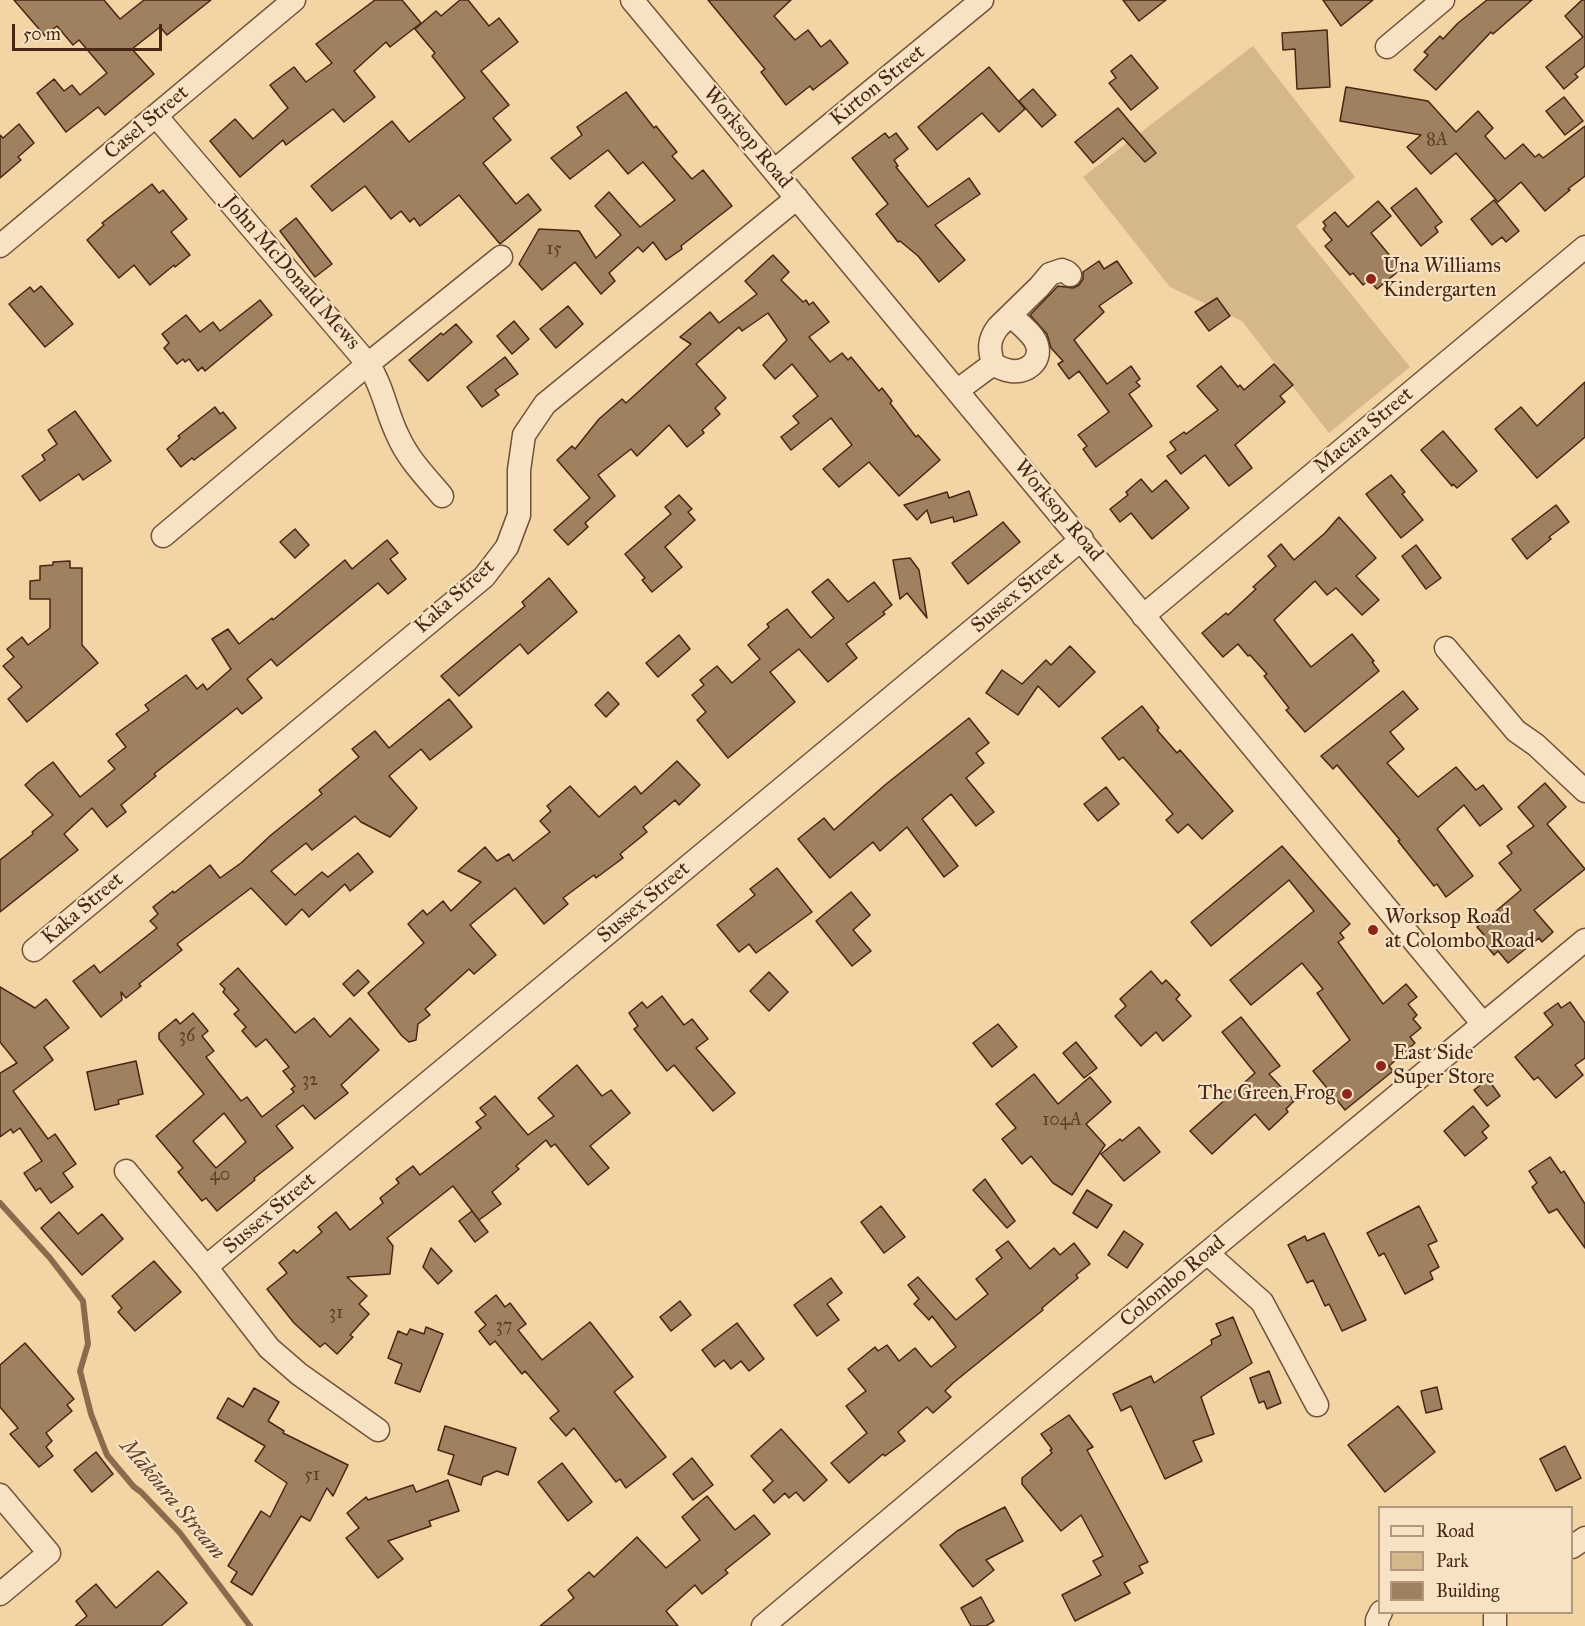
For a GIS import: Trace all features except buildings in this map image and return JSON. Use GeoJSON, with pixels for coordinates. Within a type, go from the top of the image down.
{"type":"FeatureCollection","features":[{"type":"Feature","properties":{"kind":"street","name":"Casel Street"},"geometry":{"type":"LineString","coordinates":[[0,246],[294,0]]}},
{"type":"Feature","properties":{"kind":"street","name":"Worksop Road"},"geometry":{"type":"LineString","coordinates":[[632,0],[1483,1024]]}},
{"type":"Feature","properties":{"kind":"street","name":"Kirton Street"},"geometry":{"type":"LineString","coordinates":[[774,171],[982,0]]}},
{"type":"Feature","properties":{"kind":"street"},"geometry":{"type":"LineString","coordinates":[[1387,47],[1443,0]]}},
{"type":"Feature","properties":{"kind":"street","name":"John McDonald Mews"},"geometry":{"type":"LineString","coordinates":[[156,116],[368,364],[163,536]]}},
{"type":"Feature","properties":{"kind":"street","name":"Kaka Street"},"geometry":{"type":"LineString","coordinates":[[34,950],[483,577],[507,548],[519,515],[519,470],[524,435],[545,404],[797,198]]}},
{"type":"Feature","properties":{"kind":"street","name":"Macara Street"},"geometry":{"type":"LineString","coordinates":[[1143,616],[1585,247]]}},
{"type":"Feature","properties":{"kind":"street"},"geometry":{"type":"LineString","coordinates":[[442,496],[415,465],[399,439],[386,409],[377,376],[368,364],[501,257]]}},
{"type":"Feature","properties":{"kind":"street"},"geometry":{"type":"LineString","coordinates":[[993,364],[989,348],[990,340],[998,327],[1050,274],[1062,270],[1070,275]]}},
{"type":"Feature","properties":{"kind":"street"},"geometry":{"type":"LineString","coordinates":[[993,364],[1009,371],[1020,371],[1028,369],[1036,359],[1037,345],[1034,339],[1012,315]]}},
{"type":"Feature","properties":{"kind":"street"},"geometry":{"type":"LineString","coordinates":[[958,390],[993,364]]}},
{"type":"Feature","properties":{"kind":"street","name":"Sussex Street"},"geometry":{"type":"LineString","coordinates":[[206,1267],[1082,540]]}},
{"type":"Feature","properties":{"kind":"street"},"geometry":{"type":"LineString","coordinates":[[1446,648],[1516,731],[1536,745],[1585,790]]}},
{"type":"Feature","properties":{"kind":"street","name":"Colombo Road"},"geometry":{"type":"LineString","coordinates":[[763,1626],[1207,1253],[1585,940]]}},
{"type":"Feature","properties":{"kind":"street","name":"Sussex Street"},"geometry":{"type":"LineString","coordinates":[[126,1171],[206,1267],[269,1348],[299,1374],[378,1430]]}},
{"type":"Feature","properties":{"kind":"street"},"geometry":{"type":"LineString","coordinates":[[1207,1253],[1262,1302],[1317,1405]]}},
{"type":"Feature","properties":{"kind":"street"},"geometry":{"type":"LineString","coordinates":[[0,1494],[49,1553],[0,1594]]}},
{"type":"Feature","properties":{"kind":"green space"},"geometry":{"type":"Polygon","coordinates":[[[1253,46],[1355,177],[1296,226],[1410,367],[1329,433],[1242,321],[1170,287],[1083,177],[1253,46]]]}},
{"type":"Feature","properties":{"kind":"waterway","name":"Mākōura Stream"},"geometry":{"type":"LineString","coordinates":[[0,1203],[50,1258],[83,1301],[88,1344],[80,1371],[91,1414],[107,1455],[134,1487],[180,1533],[250,1626]]}},
{"type":"Feature","properties":{"kind":"place","name":"Una Williams Kindergarten"},"geometry":{"type":"Point","coordinates":[1371,279]}},
{"type":"Feature","properties":{"kind":"place","name":"Worksop Road at Colombo Road"},"geometry":{"type":"Point","coordinates":[1373,930]}},
{"type":"Feature","properties":{"kind":"place","name":"East Side Super Store"},"geometry":{"type":"Point","coordinates":[1381,1066]}},
{"type":"Feature","properties":{"kind":"place","name":"The Green Frog"},"geometry":{"type":"Point","coordinates":[1347,1094]}}]}
